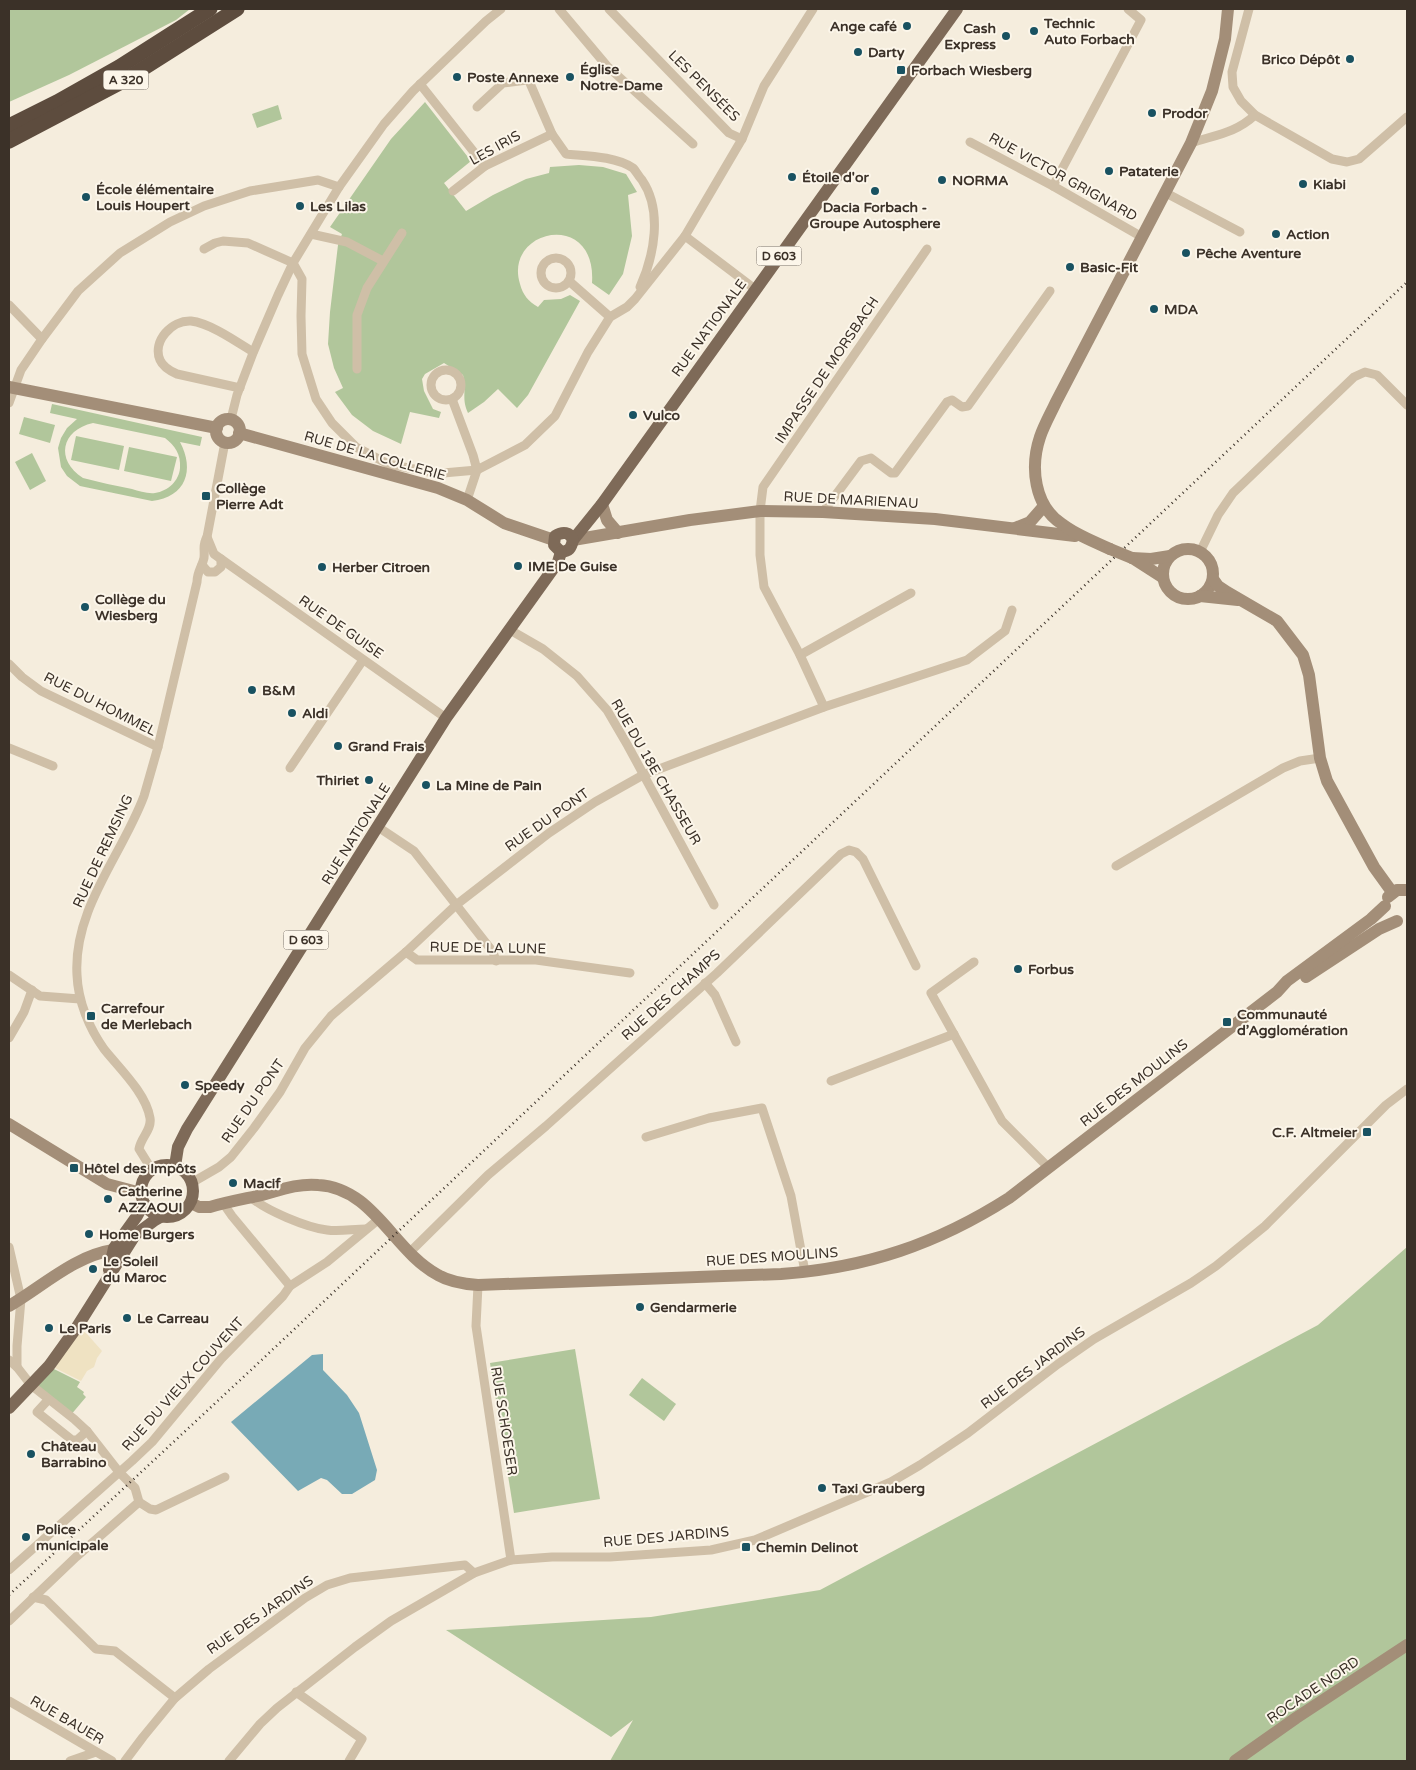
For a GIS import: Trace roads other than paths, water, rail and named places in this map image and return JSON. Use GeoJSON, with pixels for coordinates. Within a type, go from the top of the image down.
{"type":"FeatureCollection","features":[{"type":"Feature","properties":{"kind":"highway","name":"A 320"},"geometry":{"type":"LineString","coordinates":[[9,126],[57,102],[119,67],[210,9]]}},
{"type":"Feature","properties":{"kind":"highway","name":"A 320"},"geometry":{"type":"LineString","coordinates":[[9,141],[125,80],[237,9]]}},
{"type":"Feature","properties":{"kind":"main road","name":"RUE NATIONALE"},"geometry":{"type":"LineString","coordinates":[[554,540],[555,536],[559,533],[569,536],[591,518],[602,504],[957,9]]}},
{"type":"Feature","properties":{"kind":"main road"},"geometry":{"type":"LineString","coordinates":[[1162,577],[1132,558],[1060,524],[1044,506],[1037,487],[1035,471],[1040,437],[1056,402],[1191,143],[1212,91],[1226,38],[1228,9]]}},
{"type":"Feature","properties":{"kind":"main road"},"geometry":{"type":"LineString","coordinates":[[11,387],[217,428]]}},
{"type":"Feature","properties":{"kind":"main road"},"geometry":{"type":"LineString","coordinates":[[231,419],[238,424],[240,433],[234,441],[225,442],[218,437],[217,428],[222,420],[231,419]]}},
{"type":"Feature","properties":{"kind":"main road","name":"RUE DE LA COLLERIE"},"geometry":{"type":"LineString","coordinates":[[240,433],[438,488],[468,500],[504,523],[554,540]]}},
{"type":"Feature","properties":{"kind":"main road"},"geometry":{"type":"LineString","coordinates":[[602,504],[606,520],[618,533]]}},
{"type":"Feature","properties":{"kind":"main road"},"geometry":{"type":"LineString","coordinates":[[1015,528],[1030,522],[1044,506]]}},
{"type":"Feature","properties":{"kind":"main road","name":"RUE DE MARIENAU"},"geometry":{"type":"LineString","coordinates":[[569,536],[618,533],[690,520],[760,511],[823,512],[935,519],[1082,536]]}},
{"type":"Feature","properties":{"kind":"main road"},"geometry":{"type":"LineString","coordinates":[[554,540],[554,545],[560,552],[568,551],[571,547],[569,536]]}},
{"type":"Feature","properties":{"kind":"main road"},"geometry":{"type":"LineString","coordinates":[[1132,558],[1151,559],[1170,556],[1184,549],[1200,552],[1211,563],[1213,571],[1213,579],[1206,592],[1192,599],[1184,599],[1169,592],[1164,585],[1162,577],[1165,562],[1170,556]]}},
{"type":"Feature","properties":{"kind":"main road","name":"RUE NATIONALE"},"geometry":{"type":"LineString","coordinates":[[175,1166],[178,1147],[187,1129],[446,718],[558,562],[560,552]]}},
{"type":"Feature","properties":{"kind":"main road"},"geometry":{"type":"LineString","coordinates":[[1213,579],[1218,586],[1277,621],[1303,655],[1309,675],[1320,758],[1327,781],[1374,867],[1392,892]]}},
{"type":"Feature","properties":{"kind":"main road"},"geometry":{"type":"LineString","coordinates":[[1200,596],[1241,601]]}},
{"type":"Feature","properties":{"kind":"main road"},"geometry":{"type":"LineString","coordinates":[[1402,921],[1389,915],[1386,900],[1392,892],[1407,890]]}},
{"type":"Feature","properties":{"kind":"main road","name":"RUE DES MOULINS"},"geometry":{"type":"LineString","coordinates":[[1277,992],[1287,981],[1386,906]]}},
{"type":"Feature","properties":{"kind":"main road","name":"RUE DES MOULINS"},"geometry":{"type":"LineString","coordinates":[[191,1203],[204,1208],[300,1185],[320,1185],[339,1190],[357,1198],[379,1218],[423,1265],[438,1276],[456,1282],[478,1285],[805,1272],[860,1264],[891,1255],[932,1239],[993,1208],[1049,1168],[1277,992],[1314,972],[1388,924],[1402,921]]}},
{"type":"Feature","properties":{"kind":"main road"},"geometry":{"type":"LineString","coordinates":[[9,1124],[107,1184],[143,1198]]}},
{"type":"Feature","properties":{"kind":"main road"},"geometry":{"type":"LineString","coordinates":[[168,1164],[175,1166],[181,1168],[189,1175],[194,1193],[191,1203],[184,1211],[176,1216],[162,1216],[152,1212],[143,1198],[142,1186],[145,1178],[158,1166],[168,1164]]}},
{"type":"Feature","properties":{"kind":"main road"},"geometry":{"type":"LineString","coordinates":[[106,1279],[113,1250],[143,1198]]}},
{"type":"Feature","properties":{"kind":"main road"},"geometry":{"type":"LineString","coordinates":[[9,1408],[49,1366],[77,1327],[134,1235],[162,1216]]}},
{"type":"Feature","properties":{"kind":"main road"},"geometry":{"type":"LineString","coordinates":[[9,1306],[85,1258],[104,1251],[113,1250]]}},
{"type":"Feature","properties":{"kind":"main road","name":"ROCADE NORD"},"geometry":{"type":"LineString","coordinates":[[1235,1761],[1407,1644]]}},
{"type":"Feature","properties":{"kind":"street"},"geometry":{"type":"LineString","coordinates":[[559,9],[607,66],[693,144]]}},
{"type":"Feature","properties":{"kind":"street","name":"LES PENSÉES"},"geometry":{"type":"LineString","coordinates":[[609,9],[729,132],[742,139],[764,86],[813,9]]}},
{"type":"Feature","properties":{"kind":"street"},"geometry":{"type":"LineString","coordinates":[[1053,186],[1141,20],[1128,9]]}},
{"type":"Feature","properties":{"kind":"street"},"geometry":{"type":"LineString","coordinates":[[1249,9],[1232,72],[1233,87],[1241,101],[1255,115],[1332,159],[1347,162],[1359,159],[1407,116]]}},
{"type":"Feature","properties":{"kind":"street"},"geometry":{"type":"LineString","coordinates":[[231,419],[253,352],[293,263],[339,187],[384,124],[420,84],[496,10]]}},
{"type":"Feature","properties":{"kind":"street"},"geometry":{"type":"LineString","coordinates":[[477,107],[503,83],[527,80],[552,134],[566,154],[609,159],[634,168],[647,188],[654,214],[654,239],[645,277],[635,299]]}},
{"type":"Feature","properties":{"kind":"street"},"geometry":{"type":"LineString","coordinates":[[420,84],[485,166]]}},
{"type":"Feature","properties":{"kind":"street"},"geometry":{"type":"LineString","coordinates":[[1191,143],[1229,133],[1245,125],[1255,115]]}},
{"type":"Feature","properties":{"kind":"street","name":"LES IRIS"},"geometry":{"type":"LineString","coordinates":[[453,191],[485,166],[552,134]]}},
{"type":"Feature","properties":{"kind":"street"},"geometry":{"type":"LineString","coordinates":[[204,249],[223,241],[248,243],[293,263],[302,279],[300,316],[302,354],[316,399],[332,424],[356,448],[388,464],[406,468],[443,473],[477,470],[525,445],[555,416],[588,352],[610,317],[627,307],[635,299],[685,236],[742,139]]}},
{"type":"Feature","properties":{"kind":"street","name":"RUE VICTOR GRIGNARD"},"geometry":{"type":"LineString","coordinates":[[970,142],[1053,186],[1142,237]]}},
{"type":"Feature","properties":{"kind":"street"},"geometry":{"type":"LineString","coordinates":[[9,403],[11,387],[42,339],[78,291],[120,253],[170,222],[204,206],[250,190],[318,180],[339,187]]}},
{"type":"Feature","properties":{"kind":"street"},"geometry":{"type":"LineString","coordinates":[[1166,192],[1240,232]]}},
{"type":"Feature","properties":{"kind":"street"},"geometry":{"type":"LineString","coordinates":[[357,369],[357,315],[367,288],[402,233]]}},
{"type":"Feature","properties":{"kind":"street"},"geometry":{"type":"LineString","coordinates":[[311,234],[347,242],[383,261]]}},
{"type":"Feature","properties":{"kind":"street"},"geometry":{"type":"LineString","coordinates":[[685,236],[755,289]]}},
{"type":"Feature","properties":{"kind":"street","name":"IMPASSE DE MORSBACH"},"geometry":{"type":"LineString","coordinates":[[760,511],[763,486],[927,249]]}},
{"type":"Feature","properties":{"kind":"street"},"geometry":{"type":"LineString","coordinates":[[569,281],[610,317]]}},
{"type":"Feature","properties":{"kind":"street"},"geometry":{"type":"LineString","coordinates":[[823,512],[861,461],[871,458],[891,473],[895,473],[947,402],[952,400],[962,407],[968,406],[1050,291]]}},
{"type":"Feature","properties":{"kind":"street"},"geometry":{"type":"LineString","coordinates":[[9,305],[42,339]]}},
{"type":"Feature","properties":{"kind":"street"},"geometry":{"type":"LineString","coordinates":[[240,388],[177,374],[168,370],[160,361],[157,350],[169,328],[191,321],[208,326],[253,352]]}},
{"type":"Feature","properties":{"kind":"street"},"geometry":{"type":"LineString","coordinates":[[1200,552],[1221,510],[1234,493],[1354,377],[1365,372],[1377,375],[1407,405]]}},
{"type":"Feature","properties":{"kind":"street"},"geometry":{"type":"LineString","coordinates":[[452,399],[474,455],[477,470],[468,500]]}},
{"type":"Feature","properties":{"kind":"street","name":"RUE DE REMSING"},"geometry":{"type":"LineString","coordinates":[[152,1170],[139,1149],[140,1142],[149,1130],[150,1119],[147,1109],[134,1086],[99,1042],[80,1000],[77,975],[80,938],[100,885],[137,814],[144,796],[158,748],[197,582],[197,574],[205,565],[203,544],[207,537],[225,442]]}},
{"type":"Feature","properties":{"kind":"street"},"geometry":{"type":"LineString","coordinates":[[760,511],[760,555],[764,587],[800,655],[824,707]]}},
{"type":"Feature","properties":{"kind":"street"},"geometry":{"type":"LineString","coordinates":[[207,537],[217,556],[221,567],[215,572],[205,565],[209,554],[217,556]]}},
{"type":"Feature","properties":{"kind":"street","name":"RUE DE GUISE"},"geometry":{"type":"LineString","coordinates":[[217,556],[446,718]]}},
{"type":"Feature","properties":{"kind":"street"},"geometry":{"type":"LineString","coordinates":[[800,655],[911,593]]}},
{"type":"Feature","properties":{"kind":"street","name":"RUE DU PONT"},"geometry":{"type":"LineString","coordinates":[[192,1182],[219,1168],[231,1157],[275,1100],[305,1048],[331,1016],[406,952],[456,905],[549,833],[595,802],[643,775],[824,707],[967,660],[1005,631],[1012,610]]}},
{"type":"Feature","properties":{"kind":"street","name":"RUE DU 18E CHASSEUR"},"geometry":{"type":"LineString","coordinates":[[510,630],[543,650],[577,676],[607,710],[714,905]]}},
{"type":"Feature","properties":{"kind":"street"},"geometry":{"type":"LineString","coordinates":[[290,768],[363,660]]}},
{"type":"Feature","properties":{"kind":"street","name":"RUE DU HOMMEL"},"geometry":{"type":"LineString","coordinates":[[9,664],[22,677],[41,691],[158,748]]}},
{"type":"Feature","properties":{"kind":"street"},"geometry":{"type":"LineString","coordinates":[[9,748],[53,766]]}},
{"type":"Feature","properties":{"kind":"street"},"geometry":{"type":"LineString","coordinates":[[1116,866],[1282,768],[1300,761],[1320,758]]}},
{"type":"Feature","properties":{"kind":"street"},"geometry":{"type":"LineString","coordinates":[[378,827],[414,851],[493,952],[496,961]]}},
{"type":"Feature","properties":{"kind":"street","name":"RUE DES CHAMPS"},"geometry":{"type":"LineString","coordinates":[[410,1252],[488,1175],[546,1126],[705,983],[841,854],[849,850],[856,852],[863,859],[916,966]]}},
{"type":"Feature","properties":{"kind":"street","name":"RUE DE LA LUNE"},"geometry":{"type":"LineString","coordinates":[[406,952],[417,960],[536,960],[630,974]]}},
{"type":"Feature","properties":{"kind":"street"},"geometry":{"type":"LineString","coordinates":[[974,962],[931,993],[1002,1121],[1049,1168]]}},
{"type":"Feature","properties":{"kind":"street"},"geometry":{"type":"LineString","coordinates":[[9,975],[40,996],[80,1000]]}},
{"type":"Feature","properties":{"kind":"street","name":"RUE DES CHAMPS"},"geometry":{"type":"LineString","coordinates":[[705,983],[715,995],[736,1042]]}},
{"type":"Feature","properties":{"kind":"street"},"geometry":{"type":"LineString","coordinates":[[9,1038],[24,1012],[32,990]]}},
{"type":"Feature","properties":{"kind":"street"},"geometry":{"type":"LineString","coordinates":[[831,1081],[954,1034]]}},
{"type":"Feature","properties":{"kind":"street","name":"RUE DES JARDINS"},"geometry":{"type":"LineString","coordinates":[[124,1761],[175,1698],[230,1652],[305,1598],[327,1585],[350,1578],[465,1564],[474,1574],[511,1560],[711,1550],[735,1546],[755,1540],[891,1482],[968,1434],[1058,1364],[1094,1339],[1191,1283],[1216,1266],[1265,1226],[1386,1105],[1407,1089]]}},
{"type":"Feature","properties":{"kind":"street"},"geometry":{"type":"LineString","coordinates":[[646,1137],[710,1118],[762,1108],[791,1196],[805,1272]]}},
{"type":"Feature","properties":{"kind":"street"},"geometry":{"type":"LineString","coordinates":[[251,1197],[259,1204],[321,1230],[366,1229]]}},
{"type":"Feature","properties":{"kind":"street"},"geometry":{"type":"LineString","coordinates":[[223,1203],[290,1286]]}},
{"type":"Feature","properties":{"kind":"street","name":"RUE DU VIEUX COUVENT"},"geometry":{"type":"LineString","coordinates":[[9,1570],[152,1442],[221,1359],[290,1286],[327,1262],[379,1218]]}},
{"type":"Feature","properties":{"kind":"street"},"geometry":{"type":"LineString","coordinates":[[9,1247],[21,1299],[17,1367]]}},
{"type":"Feature","properties":{"kind":"street","name":"RUE SCHOESER"},"geometry":{"type":"LineString","coordinates":[[478,1285],[476,1326],[511,1560]]}},
{"type":"Feature","properties":{"kind":"street"},"geometry":{"type":"LineString","coordinates":[[9,1360],[31,1385],[87,1431],[119,1472],[135,1488],[140,1502],[150,1509],[156,1510],[225,1477]]}},
{"type":"Feature","properties":{"kind":"street"},"geometry":{"type":"LineString","coordinates":[[48,1400],[37,1412],[72,1440],[78,1440],[87,1431]]}},
{"type":"Feature","properties":{"kind":"street"},"geometry":{"type":"LineString","coordinates":[[9,1621],[76,1557],[140,1502]]}},
{"type":"Feature","properties":{"kind":"street"},"geometry":{"type":"LineString","coordinates":[[229,1761],[260,1724],[296,1692],[391,1621],[474,1574]]}},
{"type":"Feature","properties":{"kind":"street"},"geometry":{"type":"LineString","coordinates":[[34,1597],[46,1600],[96,1649],[114,1651],[175,1698]]}},
{"type":"Feature","properties":{"kind":"street"},"geometry":{"type":"LineString","coordinates":[[296,1692],[362,1739],[349,1761]]}},
{"type":"Feature","properties":{"kind":"street","name":"RUE BAUER"},"geometry":{"type":"LineString","coordinates":[[9,1702],[112,1761]]}},
{"type":"Feature","properties":{"kind":"street"},"geometry":{"type":"LineString","coordinates":[[70,1761],[96,1752]]}},
{"type":"Feature","properties":{"kind":"water"},"geometry":{"type":"Polygon","coordinates":[[[323,1354],[323,1370],[347,1395],[359,1413],[377,1470],[375,1480],[352,1494],[342,1494],[327,1480],[321,1478],[298,1491],[231,1422],[312,1355],[323,1354]]]}},
{"type":"Feature","properties":{"kind":"railway"},"geometry":{"type":"LineString","coordinates":[[9,1595],[252,1369],[1407,282]]}},
{"type":"Feature","properties":{"kind":"place","name":"Ange café"},"geometry":{"type":"Point","coordinates":[907,26]}},
{"type":"Feature","properties":{"kind":"place","name":"Technic Auto Forbach"},"geometry":{"type":"Point","coordinates":[1034,31]}},
{"type":"Feature","properties":{"kind":"place","name":"Cash Express"},"geometry":{"type":"Point","coordinates":[1006,36]}},
{"type":"Feature","properties":{"kind":"place","name":"Darty"},"geometry":{"type":"Point","coordinates":[858,52]}},
{"type":"Feature","properties":{"kind":"place","name":"Brico Dépôt"},"geometry":{"type":"Point","coordinates":[1350,59]}},
{"type":"Feature","properties":{"kind":"place","name":"Forbach Wiesberg"},"geometry":{"type":"Point","coordinates":[901,70]}},
{"type":"Feature","properties":{"kind":"place","name":"Poste Annexe"},"geometry":{"type":"Point","coordinates":[457,77]}},
{"type":"Feature","properties":{"kind":"place","name":"Église Notre-Dame"},"geometry":{"type":"Point","coordinates":[570,77]}},
{"type":"Feature","properties":{"kind":"place","name":"Prodor"},"geometry":{"type":"Point","coordinates":[1152,113]}},
{"type":"Feature","properties":{"kind":"place","name":"Pataterie"},"geometry":{"type":"Point","coordinates":[1109,171]}},
{"type":"Feature","properties":{"kind":"place","name":"Étoile d'or"},"geometry":{"type":"Point","coordinates":[792,177]}},
{"type":"Feature","properties":{"kind":"place","name":"NORMA"},"geometry":{"type":"Point","coordinates":[942,180]}},
{"type":"Feature","properties":{"kind":"place","name":"Kiabi"},"geometry":{"type":"Point","coordinates":[1303,184]}},
{"type":"Feature","properties":{"kind":"place","name":"Dacia Forbach - Groupe Autosphere"},"geometry":{"type":"Point","coordinates":[875,191]}},
{"type":"Feature","properties":{"kind":"place","name":"École élémentaire Louis Houpert"},"geometry":{"type":"Point","coordinates":[86,197]}},
{"type":"Feature","properties":{"kind":"place","name":"Les Lilas"},"geometry":{"type":"Point","coordinates":[300,206]}},
{"type":"Feature","properties":{"kind":"place","name":"Action"},"geometry":{"type":"Point","coordinates":[1276,234]}},
{"type":"Feature","properties":{"kind":"place","name":"Pêche Aventure"},"geometry":{"type":"Point","coordinates":[1186,253]}},
{"type":"Feature","properties":{"kind":"place","name":"Basic-Fit"},"geometry":{"type":"Point","coordinates":[1070,267]}},
{"type":"Feature","properties":{"kind":"place","name":"MDA"},"geometry":{"type":"Point","coordinates":[1154,309]}},
{"type":"Feature","properties":{"kind":"place","name":"Vulco"},"geometry":{"type":"Point","coordinates":[633,415]}},
{"type":"Feature","properties":{"kind":"place","name":"Collège Pierre Adt"},"geometry":{"type":"Point","coordinates":[206,496]}},
{"type":"Feature","properties":{"kind":"place","name":"IME De Guise"},"geometry":{"type":"Point","coordinates":[518,566]}},
{"type":"Feature","properties":{"kind":"place","name":"Herber Citroen"},"geometry":{"type":"Point","coordinates":[322,567]}},
{"type":"Feature","properties":{"kind":"place","name":"Collège du Wiesberg"},"geometry":{"type":"Point","coordinates":[85,607]}},
{"type":"Feature","properties":{"kind":"place","name":"B&M"},"geometry":{"type":"Point","coordinates":[252,690]}},
{"type":"Feature","properties":{"kind":"place","name":"Aldi"},"geometry":{"type":"Point","coordinates":[292,713]}},
{"type":"Feature","properties":{"kind":"place","name":"Grand Frais"},"geometry":{"type":"Point","coordinates":[338,746]}},
{"type":"Feature","properties":{"kind":"place","name":"Thiriet"},"geometry":{"type":"Point","coordinates":[369,780]}},
{"type":"Feature","properties":{"kind":"place","name":"La Mine de Pain"},"geometry":{"type":"Point","coordinates":[426,785]}},
{"type":"Feature","properties":{"kind":"place","name":"Forbus"},"geometry":{"type":"Point","coordinates":[1018,969]}},
{"type":"Feature","properties":{"kind":"place","name":"Carrefour de Merlebach"},"geometry":{"type":"Point","coordinates":[91,1016]}},
{"type":"Feature","properties":{"kind":"place","name":"Communauté d’Agglomération"},"geometry":{"type":"Point","coordinates":[1227,1022]}},
{"type":"Feature","properties":{"kind":"place","name":"Speedy"},"geometry":{"type":"Point","coordinates":[185,1085]}},
{"type":"Feature","properties":{"kind":"place","name":"C.F. Altmeier"},"geometry":{"type":"Point","coordinates":[1367,1132]}},
{"type":"Feature","properties":{"kind":"place","name":"Hôtel des Impôts"},"geometry":{"type":"Point","coordinates":[74,1168]}},
{"type":"Feature","properties":{"kind":"place","name":"Macif"},"geometry":{"type":"Point","coordinates":[233,1183]}},
{"type":"Feature","properties":{"kind":"place","name":"Catherine AZZAOUI"},"geometry":{"type":"Point","coordinates":[108,1199]}},
{"type":"Feature","properties":{"kind":"place","name":"Home Burgers"},"geometry":{"type":"Point","coordinates":[89,1234]}},
{"type":"Feature","properties":{"kind":"place","name":"Le Soleil du Maroc"},"geometry":{"type":"Point","coordinates":[93,1269]}},
{"type":"Feature","properties":{"kind":"place","name":"Gendarmerie"},"geometry":{"type":"Point","coordinates":[640,1307]}},
{"type":"Feature","properties":{"kind":"place","name":"Le Carreau"},"geometry":{"type":"Point","coordinates":[127,1318]}},
{"type":"Feature","properties":{"kind":"place","name":"Le Paris"},"geometry":{"type":"Point","coordinates":[49,1328]}},
{"type":"Feature","properties":{"kind":"place","name":"Château Barrabino"},"geometry":{"type":"Point","coordinates":[31,1454]}},
{"type":"Feature","properties":{"kind":"place","name":"Taxi Grauberg"},"geometry":{"type":"Point","coordinates":[822,1488]}},
{"type":"Feature","properties":{"kind":"place","name":"Police municipale"},"geometry":{"type":"Point","coordinates":[26,1537]}},
{"type":"Feature","properties":{"kind":"place","name":"Chemin Delinot"},"geometry":{"type":"Point","coordinates":[746,1547]}}]}
